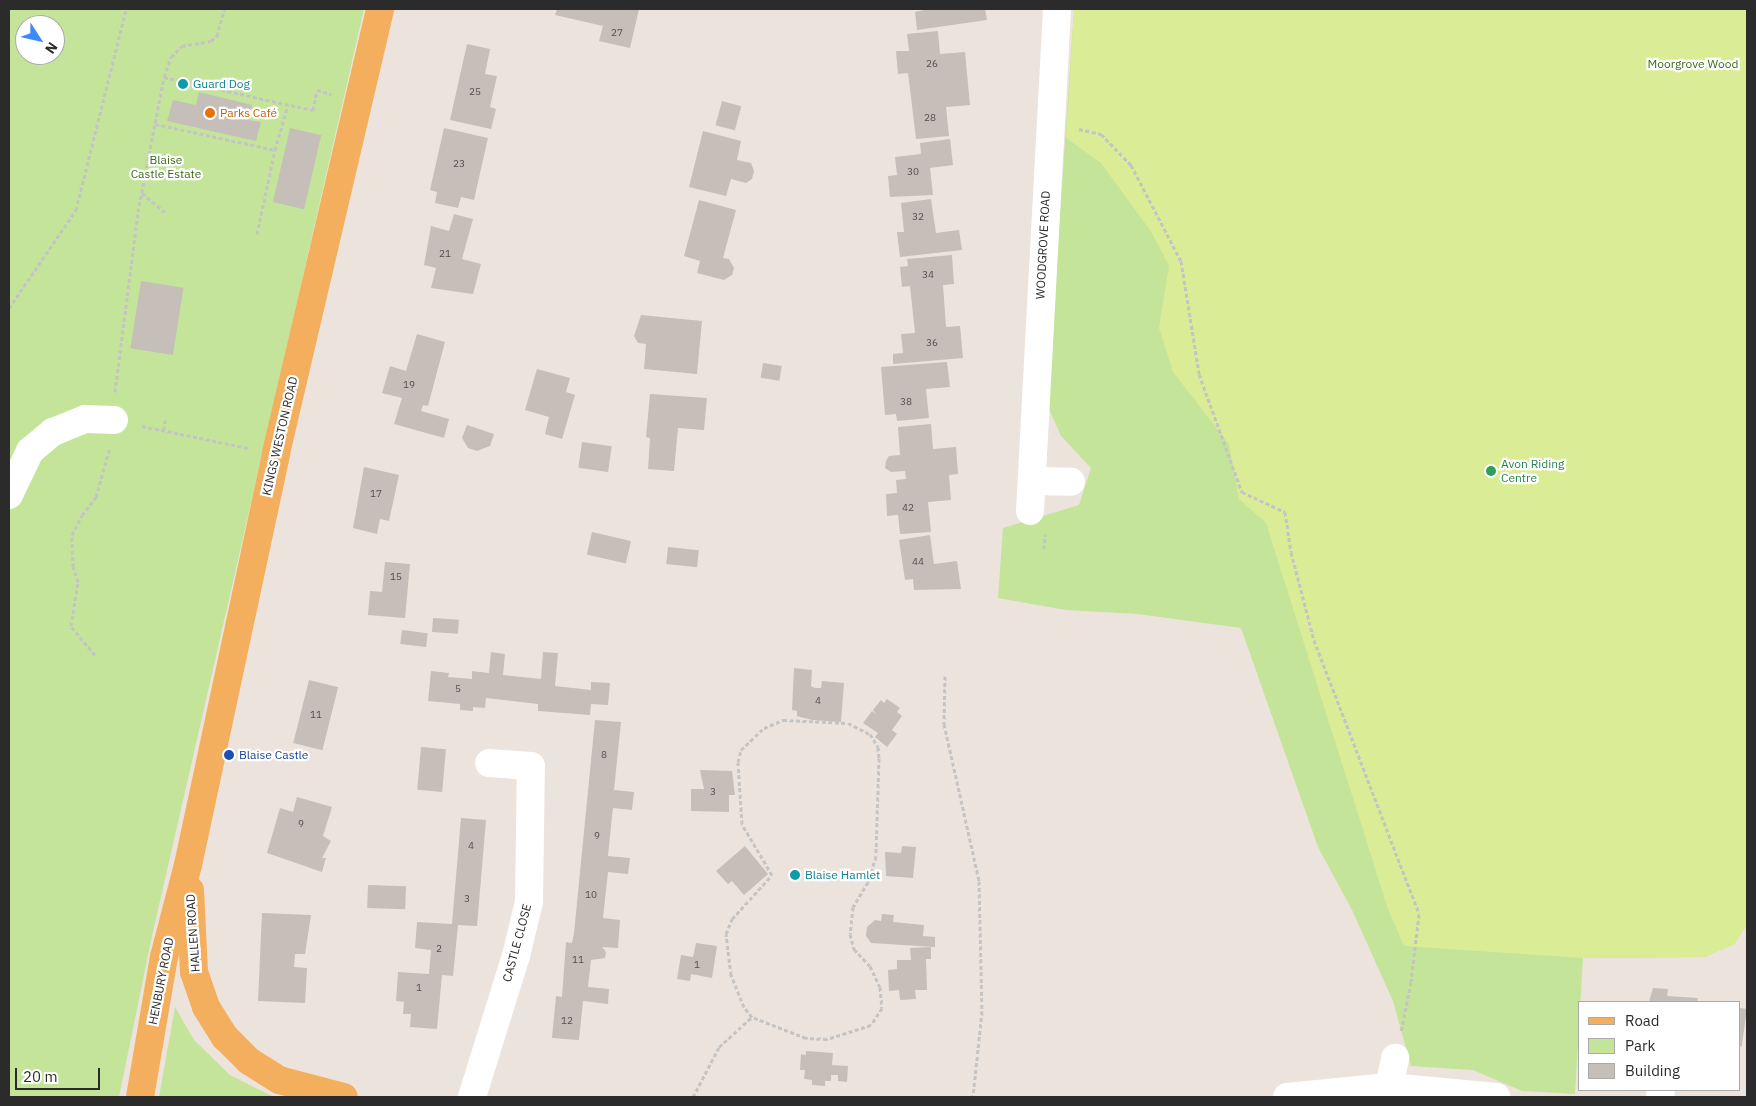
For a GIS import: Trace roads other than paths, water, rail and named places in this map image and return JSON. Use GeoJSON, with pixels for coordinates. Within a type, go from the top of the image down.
{"type":"FeatureCollection","features":[{"type":"Feature","properties":{"kind":"main road","name":"KINGS WESTON ROAD"},"geometry":{"type":"LineString","coordinates":[[188,866],[276,453],[356,101],[380,9]]}},
{"type":"Feature","properties":{"kind":"main road","name":"HENBURY ROAD"},"geometry":{"type":"LineString","coordinates":[[140,1097],[164,957],[188,866]]}},
{"type":"Feature","properties":{"kind":"main road","name":"HALLEN ROAD"},"geometry":{"type":"LineString","coordinates":[[188,866],[194,972],[206,1007],[225,1037],[249,1061],[279,1080],[344,1097]]}},
{"type":"Feature","properties":{"kind":"street","name":"WOODGROVE ROAD"},"geometry":{"type":"LineString","coordinates":[[1030,511],[1049,123],[1057,9]]}},
{"type":"Feature","properties":{"kind":"street"},"geometry":{"type":"LineString","coordinates":[[9,495],[30,451],[53,432],[85,419],[114,420]]}},
{"type":"Feature","properties":{"kind":"street"},"geometry":{"type":"LineString","coordinates":[[1032,481],[1072,482]]}},
{"type":"Feature","properties":{"kind":"street","name":"CASTLE CLOSE"},"geometry":{"type":"LineString","coordinates":[[472,1097],[516,956],[529,902],[531,766],[489,763]]}},
{"type":"Feature","properties":{"kind":"street"},"geometry":{"type":"LineString","coordinates":[[1389,1087],[1395,1058]]}},
{"type":"Feature","properties":{"kind":"street"},"geometry":{"type":"LineString","coordinates":[[1288,1097],[1389,1087],[1497,1097]]}},
{"type":"Feature","properties":{"kind":"place","name":"Guard Dog"},"geometry":{"type":"Point","coordinates":[183,84]}},
{"type":"Feature","properties":{"kind":"place","name":"Parks Café"},"geometry":{"type":"Point","coordinates":[210,113]}},
{"type":"Feature","properties":{"kind":"place","name":"Avon Riding Centre"},"geometry":{"type":"Point","coordinates":[1491,471]}},
{"type":"Feature","properties":{"kind":"place","name":"Blaise Castle"},"geometry":{"type":"Point","coordinates":[229,755]}},
{"type":"Feature","properties":{"kind":"place","name":"Blaise Hamlet"},"geometry":{"type":"Point","coordinates":[795,875]}},
{"type":"Feature","properties":{"kind":"park label","name":"Moorgrove Wood"},"geometry":{"type":"Point","coordinates":[1693,64]}},
{"type":"Feature","properties":{"kind":"park label","name":"Blaise Castle Estate"},"geometry":{"type":"Point","coordinates":[166,167]}}]}
